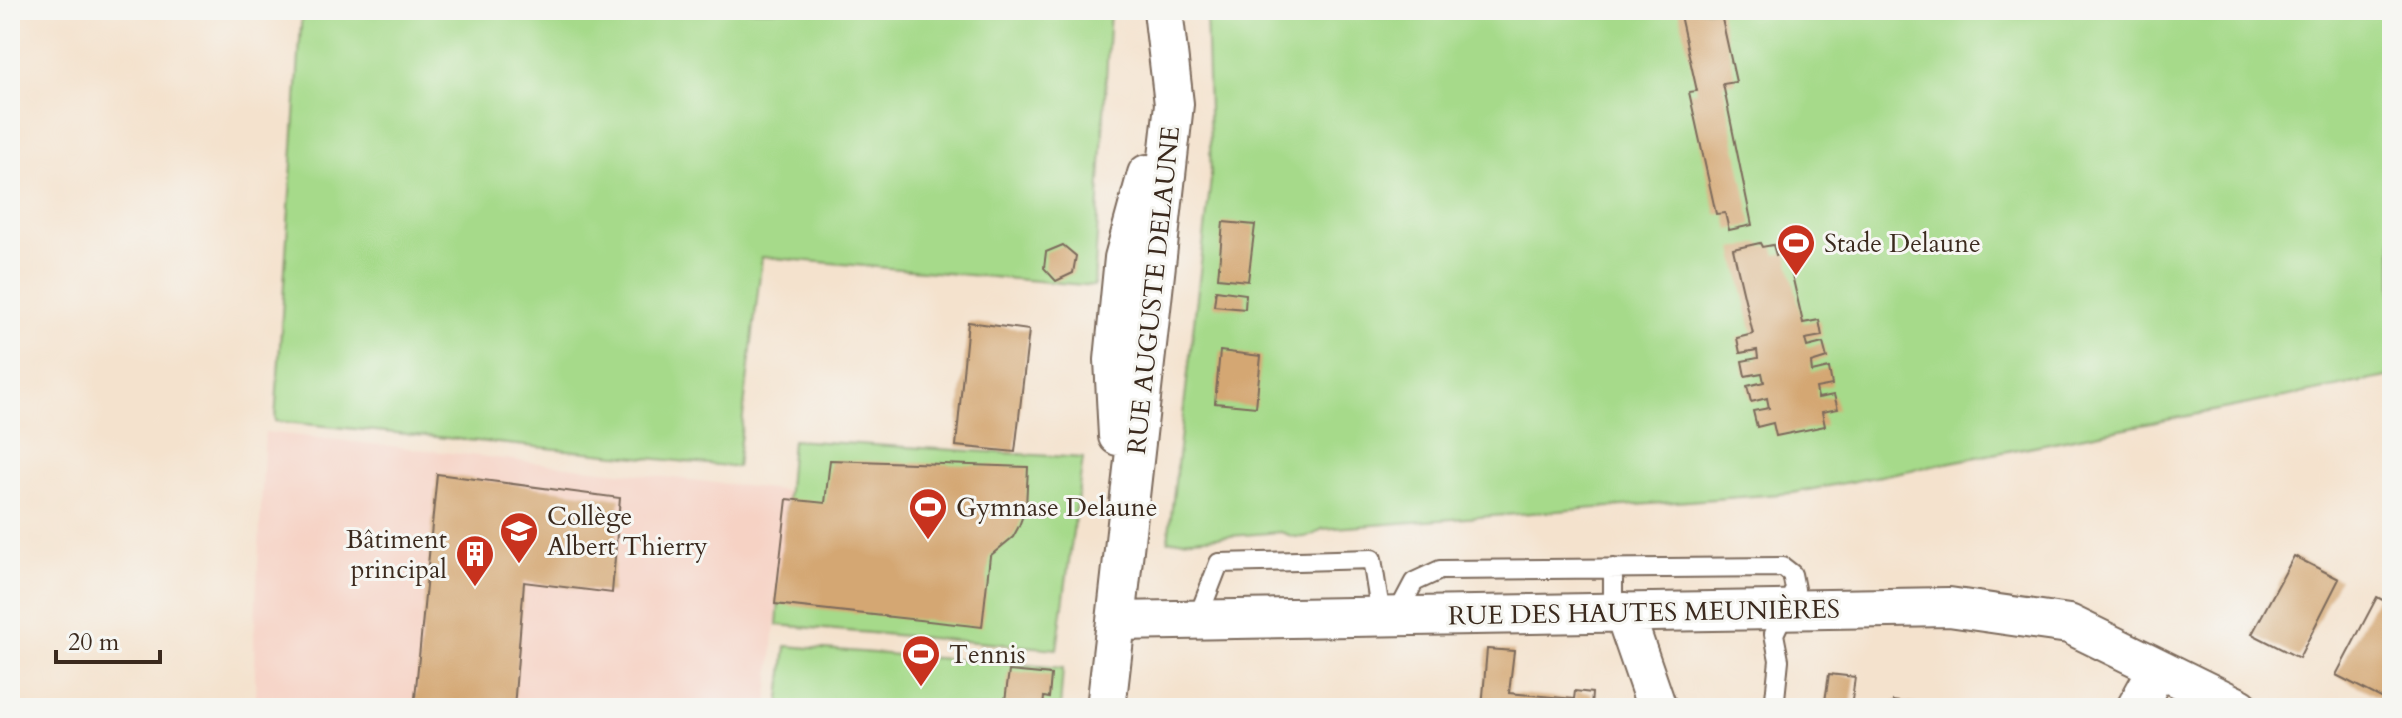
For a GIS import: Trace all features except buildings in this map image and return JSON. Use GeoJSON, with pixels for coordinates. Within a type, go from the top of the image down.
{"type":"FeatureCollection","features":[{"type":"Feature","properties":{"kind":"street","name":"RUE AUGUSTE DELAUNE"},"geometry":{"type":"LineString","coordinates":[[1116,621],[1174,104],[1163,10]]}},
{"type":"Feature","properties":{"kind":"street","name":"RUE DES HAUTES MEUNIÈRES"},"geometry":{"type":"LineString","coordinates":[[1116,621],[1949,607],[2069,624],[2240,708]]}},
{"type":"Feature","properties":{"kind":"street"},"geometry":{"type":"LineString","coordinates":[[1624,612],[1657,708]]}},
{"type":"Feature","properties":{"kind":"street"},"geometry":{"type":"LineString","coordinates":[[1106,708],[1116,621]]}},
{"type":"Feature","properties":{"kind":"street"},"geometry":{"type":"LineString","coordinates":[[2136,708],[2158,668]]}},
{"type":"Feature","properties":{"kind":"lane"},"geometry":{"type":"LineString","coordinates":[[1197,620],[1219,563],[1372,559],[1389,616]]}},
{"type":"Feature","properties":{"kind":"lane"},"geometry":{"type":"LineString","coordinates":[[1389,616],[1414,582],[1440,570],[1783,567],[1792,574],[1795,589],[1774,634],[1779,660],[1774,708]]}},
{"type":"Feature","properties":{"kind":"lane"},"geometry":{"type":"LineString","coordinates":[[1613,568],[1613,596],[1624,612]]}},
{"type":"Feature","properties":{"kind":"shaded area","name":"Collège Albert Thierry"},"geometry":{"type":"Polygon","coordinates":[[[265,432],[788,491],[767,708],[256,708],[254,640],[265,432]]]}},
{"type":"Feature","properties":{"kind":"green space"},"geometry":{"type":"Polygon","coordinates":[[[302,10],[1110,10],[1094,286],[762,257],[737,467],[275,421],[302,10]]]}},
{"type":"Feature","properties":{"kind":"green space","name":"Stade Delaune"},"geometry":{"type":"Polygon","coordinates":[[[1206,10],[2392,10],[2392,376],[1793,493],[1322,529],[1302,537],[1281,532],[1168,541],[1211,179],[1206,10]]]}},
{"type":"Feature","properties":{"kind":"green space","name":"Gymnase Delaune"},"geometry":{"type":"Polygon","coordinates":[[[792,440],[1083,458],[1057,649],[777,625],[792,440]]]}},
{"type":"Feature","properties":{"kind":"green space","name":"Tennis"},"geometry":{"type":"Polygon","coordinates":[[[786,646],[1063,668],[1060,708],[779,708],[786,646]]]}},
{"type":"Feature","properties":{"kind":"place","name":"Stade Delaune"},"geometry":{"type":"Point","coordinates":[1796,277]}},
{"type":"Feature","properties":{"kind":"place","name":"Gymnase Delaune"},"geometry":{"type":"Point","coordinates":[928,541]}},
{"type":"Feature","properties":{"kind":"place","name":"Collège Albert Thierry"},"geometry":{"type":"Point","coordinates":[519,565]}},
{"type":"Feature","properties":{"kind":"place","name":"Bâtiment principal"},"geometry":{"type":"Point","coordinates":[475,588]}},
{"type":"Feature","properties":{"kind":"place","name":"Tennis"},"geometry":{"type":"Point","coordinates":[921,688]}}]}
